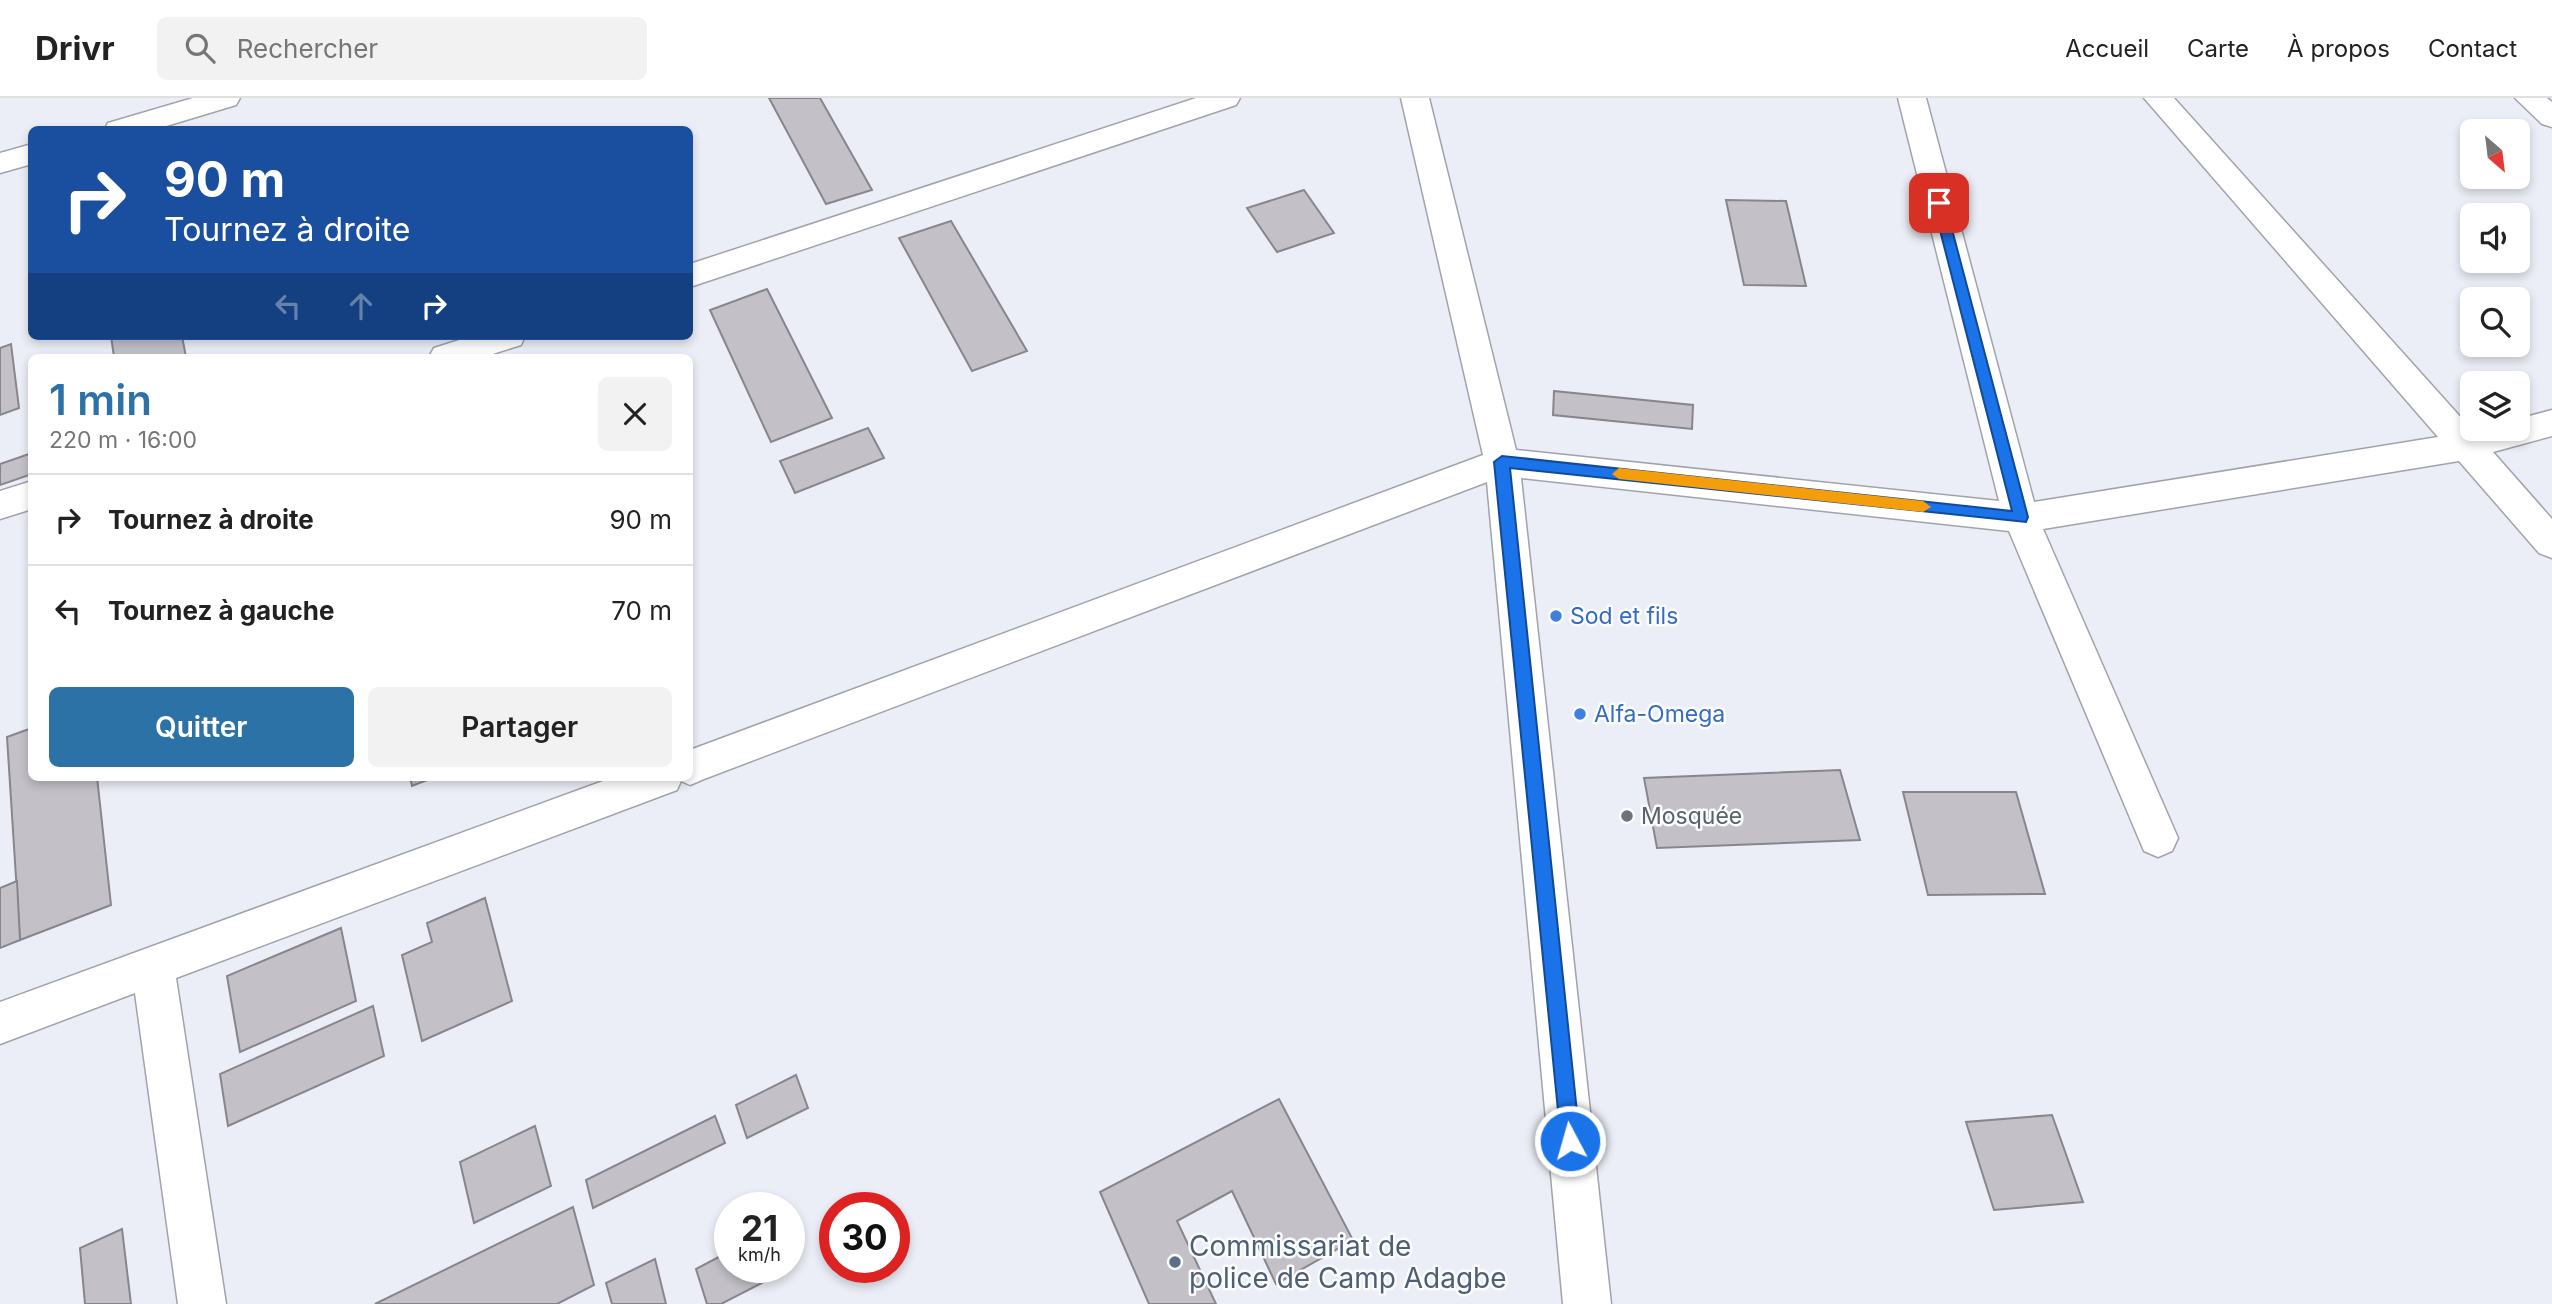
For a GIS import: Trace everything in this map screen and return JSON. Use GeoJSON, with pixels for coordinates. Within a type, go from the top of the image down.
{"type":"FeatureCollection","features":[{"type":"Feature","properties":{"kind":"street"},"geometry":{"type":"LineString","coordinates":[[123,126],[146,109],[226,98]]}},
{"type":"Feature","properties":{"kind":"street"},"geometry":{"type":"LineString","coordinates":[[693,275],[1226,98]]}},
{"type":"Feature","properties":{"kind":"street"},"geometry":{"type":"LineString","coordinates":[[1415,98],[1502,462],[1587,1304]]}},
{"type":"Feature","properties":{"kind":"street"},"geometry":{"type":"LineString","coordinates":[[1912,98],[2021,517],[2158,838]]}},
{"type":"Feature","properties":{"kind":"street"},"geometry":{"type":"LineString","coordinates":[[2158,98],[2552,543]]}},
{"type":"Feature","properties":{"kind":"street"},"geometry":{"type":"LineString","coordinates":[[2529,98],[2552,117]]}},
{"type":"Feature","properties":{"kind":"street"},"geometry":{"type":"LineString","coordinates":[[0,163],[28,155]]}},
{"type":"Feature","properties":{"kind":"street"},"geometry":{"type":"LineString","coordinates":[[455,354],[497,340]]}},
{"type":"Feature","properties":{"kind":"street"},"geometry":{"type":"LineString","coordinates":[[693,766],[1502,462],[2021,517],[2467,446],[2552,423]]}},
{"type":"Feature","properties":{"kind":"street"},"geometry":{"type":"LineString","coordinates":[[0,505],[28,496]]}},
{"type":"Feature","properties":{"kind":"street"},"geometry":{"type":"LineString","coordinates":[[0,1023],[652,781]]}},
{"type":"Feature","properties":{"kind":"street"},"geometry":{"type":"LineString","coordinates":[[153,966],[202,1304]]}},
{"type":"Feature","properties":{"kind":"building"},"geometry":{"type":"Polygon","coordinates":[[[769,98],[820,98],[872,190],[826,204],[769,98]]]}},
{"type":"Feature","properties":{"kind":"building"},"geometry":{"type":"Polygon","coordinates":[[[1304,190],[1334,233],[1277,252],[1247,208],[1304,190]]]}},
{"type":"Feature","properties":{"kind":"building"},"geometry":{"type":"Polygon","coordinates":[[[1726,200],[1786,201],[1806,286],[1744,285],[1726,200]]]}},
{"type":"Feature","properties":{"kind":"building"},"geometry":{"type":"Polygon","coordinates":[[[951,221],[1027,351],[972,371],[899,238],[951,221]]]}},
{"type":"Feature","properties":{"kind":"building"},"geometry":{"type":"Polygon","coordinates":[[[767,289],[832,418],[771,442],[710,310],[767,289]]]}},
{"type":"Feature","properties":{"kind":"building"},"geometry":{"type":"Polygon","coordinates":[[[112,340],[183,340],[185,354],[114,354],[112,340]]]}},
{"type":"Feature","properties":{"kind":"building"},"geometry":{"type":"Polygon","coordinates":[[[11,344],[19,408],[0,415],[0,348],[11,344]]]}},
{"type":"Feature","properties":{"kind":"building"},"geometry":{"type":"Polygon","coordinates":[[[1554,391],[1693,405],[1692,429],[1553,415],[1554,391]]]}},
{"type":"Feature","properties":{"kind":"building"},"geometry":{"type":"Polygon","coordinates":[[[868,428],[884,458],[795,493],[780,461],[868,428]]]}},
{"type":"Feature","properties":{"kind":"building"},"geometry":{"type":"Polygon","coordinates":[[[28,454],[28,475],[0,485],[0,464],[28,454]]]}},
{"type":"Feature","properties":{"kind":"building"},"geometry":{"type":"Polygon","coordinates":[[[28,729],[28,781],[97,781],[111,905],[20,940],[7,737],[28,729]]]}},
{"type":"Feature","properties":{"kind":"building"},"geometry":{"type":"Polygon","coordinates":[[[1840,770],[1860,840],[1657,848],[1644,778],[1840,770]]]}},
{"type":"Feature","properties":{"kind":"building"},"geometry":{"type":"Polygon","coordinates":[[[411,781],[425,781],[412,786],[411,781]]]}},
{"type":"Feature","properties":{"kind":"building"},"geometry":{"type":"Polygon","coordinates":[[[1903,792],[2016,792],[2045,894],[1928,895],[1903,792]]]}},
{"type":"Feature","properties":{"kind":"building"},"geometry":{"type":"Polygon","coordinates":[[[17,881],[20,940],[0,948],[0,888],[17,881]]]}},
{"type":"Feature","properties":{"kind":"building"},"geometry":{"type":"Polygon","coordinates":[[[485,898],[512,1001],[422,1041],[402,955],[432,942],[427,923],[485,898]]]}},
{"type":"Feature","properties":{"kind":"building"},"geometry":{"type":"Polygon","coordinates":[[[341,928],[356,1001],[240,1052],[227,976],[341,928]]]}},
{"type":"Feature","properties":{"kind":"building"},"geometry":{"type":"Polygon","coordinates":[[[373,1006],[384,1056],[228,1126],[220,1074],[373,1006]]]}},
{"type":"Feature","properties":{"kind":"building"},"geometry":{"type":"Polygon","coordinates":[[[796,1075],[808,1108],[747,1138],[736,1105],[796,1075]]]}},
{"type":"Feature","properties":{"kind":"building"},"geometry":{"type":"Polygon","coordinates":[[[1279,1099],[1353,1240],[1276,1284],[1232,1191],[1177,1221],[1216,1304],[1149,1304],[1100,1192],[1279,1099]]]}},
{"type":"Feature","properties":{"kind":"building"},"geometry":{"type":"Polygon","coordinates":[[[2052,1115],[2083,1202],[1994,1210],[1966,1122],[2052,1115]]]}},
{"type":"Feature","properties":{"kind":"building"},"geometry":{"type":"Polygon","coordinates":[[[715,1116],[725,1143],[593,1208],[586,1180],[715,1116]]]}},
{"type":"Feature","properties":{"kind":"building"},"geometry":{"type":"Polygon","coordinates":[[[535,1126],[551,1186],[474,1223],[460,1162],[535,1126]]]}},
{"type":"Feature","properties":{"kind":"building"},"geometry":{"type":"Polygon","coordinates":[[[573,1207],[594,1285],[557,1304],[375,1304],[573,1207]]]}},
{"type":"Feature","properties":{"kind":"building"},"geometry":{"type":"Polygon","coordinates":[[[122,1229],[131,1304],[85,1304],[80,1248],[122,1229]]]}},
{"type":"Feature","properties":{"kind":"building"},"geometry":{"type":"Polygon","coordinates":[[[655,1259],[666,1304],[612,1304],[606,1283],[655,1259]]]}},
{"type":"Feature","properties":{"kind":"building"},"geometry":{"type":"Polygon","coordinates":[[[714,1259],[714,1283],[762,1283],[721,1304],[707,1304],[696,1269],[714,1259]]]}},
{"type":"Feature","properties":{"kind":"slow traffic"},"geometry":{"type":"LineString","coordinates":[[1619,474],[1923,507]]}},
{"type":"Feature","properties":{"kind":"place","name":"Sod et fils"},"geometry":{"type":"Point","coordinates":[1556,616]}},
{"type":"Feature","properties":{"kind":"place","name":"Alfa-Omega"},"geometry":{"type":"Point","coordinates":[1580,714]}},
{"type":"Feature","properties":{"kind":"place","name":"Mosquée"},"geometry":{"type":"Point","coordinates":[1627,816]}},
{"type":"Feature","properties":{"kind":"place","name":"Commissariat de police de Camp Adagbe"},"geometry":{"type":"Point","coordinates":[1175,1262]}},
{"type":"Feature","properties":{"kind":"route"},"geometry":{"type":"LineString","coordinates":[[1570,1141],[1502,462],[2021,517],[1939,203]]}}]}
